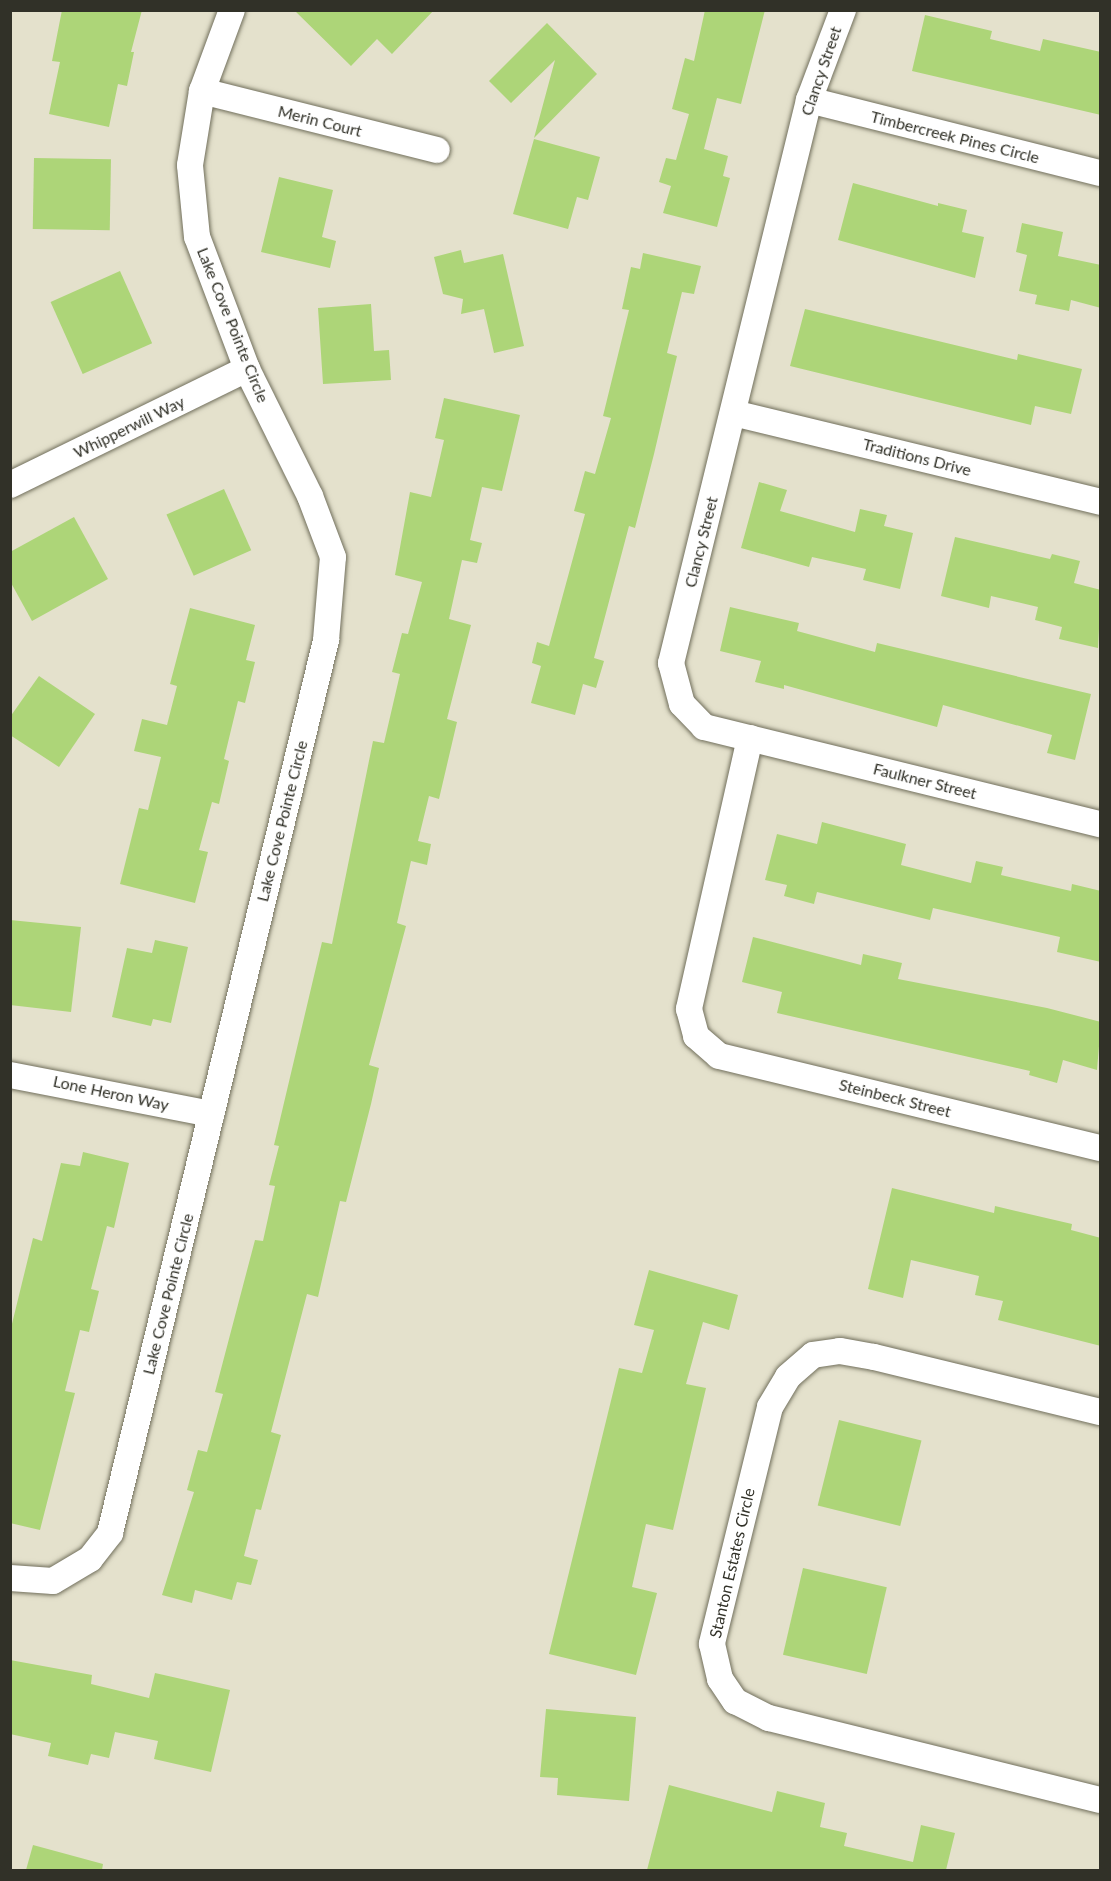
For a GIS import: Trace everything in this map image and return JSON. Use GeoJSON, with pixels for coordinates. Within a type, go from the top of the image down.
{"type":"FeatureCollection","features":[{"type":"Feature","properties":{"kind":"street","name":"Lake Cove Pointe Circle"},"geometry":{"type":"LineString","coordinates":[[10,1578],[53,1581],[90,1559],[110,1533],[326,640],[333,558],[310,496],[247,369],[197,237],[190,165],[202,91],[232,10]]}},
{"type":"Feature","properties":{"kind":"street","name":"Clancy Street"},"geometry":{"type":"LineString","coordinates":[[750,738],[704,727],[682,704],[671,663],[734,413],[808,100],[843,10]]}},
{"type":"Feature","properties":{"kind":"street","name":"Merin Court"},"geometry":{"type":"LineString","coordinates":[[202,91],[437,150]]}},
{"type":"Feature","properties":{"kind":"street","name":"Timbercreek Pines Circle"},"geometry":{"type":"LineString","coordinates":[[808,100],[1101,173]]}},
{"type":"Feature","properties":{"kind":"street","name":"Whipperwill Way"},"geometry":{"type":"LineString","coordinates":[[10,485],[247,369]]}},
{"type":"Feature","properties":{"kind":"street","name":"Traditions Drive"},"geometry":{"type":"LineString","coordinates":[[734,413],[1101,502]]}},
{"type":"Feature","properties":{"kind":"street","name":"Faulkner Street"},"geometry":{"type":"LineString","coordinates":[[750,738],[1101,824]]}},
{"type":"Feature","properties":{"kind":"street","name":"Steinbeck Street"},"geometry":{"type":"LineString","coordinates":[[750,738],[689,1010],[696,1036],[719,1056],[1101,1148]]}},
{"type":"Feature","properties":{"kind":"street","name":"Lone Heron Way"},"geometry":{"type":"LineString","coordinates":[[10,1075],[211,1114]]}},
{"type":"Feature","properties":{"kind":"street","name":"Stanton Estates Circle"},"geometry":{"type":"LineString","coordinates":[[1101,1413],[874,1357],[840,1351],[813,1355],[788,1377],[770,1407],[712,1644],[720,1679],[735,1701],[769,1718],[1101,1800]]}},
{"type":"Feature","properties":{"kind":"building"},"geometry":{"type":"Polygon","coordinates":[[[62,10],[142,10],[131,52],[134,52],[127,86],[118,84],[109,127],[49,114],[60,62],[52,61],[62,10]]]}},
{"type":"Feature","properties":{"kind":"building"},"geometry":{"type":"Polygon","coordinates":[[[294,10],[434,10],[392,54],[377,39],[351,66],[294,10]]]}},
{"type":"Feature","properties":{"kind":"building"},"geometry":{"type":"Polygon","coordinates":[[[705,10],[765,10],[741,104],[717,98],[704,149],[728,156],[723,176],[730,178],[717,227],[663,213],[671,186],[659,182],[666,158],[676,160],[689,114],[672,109],[685,58],[694,61],[705,10]]]}},
{"type":"Feature","properties":{"kind":"building"},"geometry":{"type":"Polygon","coordinates":[[[925,15],[992,31],[990,39],[1040,51],[1043,39],[1101,52],[1101,115],[912,71],[925,15]]]}},
{"type":"Feature","properties":{"kind":"building"},"geometry":{"type":"Polygon","coordinates":[[[547,23],[597,74],[534,138],[555,60],[511,103],[489,81],[547,23]]]}},
{"type":"Feature","properties":{"kind":"building"},"geometry":{"type":"Polygon","coordinates":[[[534,139],[600,157],[588,200],[577,197],[568,229],[513,214],[534,139]]]}},
{"type":"Feature","properties":{"kind":"building"},"geometry":{"type":"Polygon","coordinates":[[[34,158],[111,159],[110,230],[33,229],[34,158]]]}},
{"type":"Feature","properties":{"kind":"building"},"geometry":{"type":"Polygon","coordinates":[[[279,177],[333,190],[322,237],[336,241],[330,268],[261,252],[279,177]]]}},
{"type":"Feature","properties":{"kind":"building"},"geometry":{"type":"Polygon","coordinates":[[[853,183],[938,206],[938,203],[967,210],[962,232],[984,237],[975,278],[838,240],[853,183]]]}},
{"type":"Feature","properties":{"kind":"building"},"geometry":{"type":"Polygon","coordinates":[[[1022,223],[1063,232],[1058,256],[1101,265],[1101,308],[1071,300],[1069,311],[1035,304],[1037,295],[1019,291],[1027,255],[1016,252],[1022,223]]]}},
{"type":"Feature","properties":{"kind":"building"},"geometry":{"type":"Polygon","coordinates":[[[461,250],[464,263],[503,254],[524,346],[494,353],[484,309],[461,314],[463,299],[443,294],[434,257],[461,250]]]}},
{"type":"Feature","properties":{"kind":"building"},"geometry":{"type":"Polygon","coordinates":[[[643,253],[701,266],[694,294],[682,292],[667,353],[677,356],[654,454],[635,528],[629,526],[594,658],[604,661],[596,688],[583,684],[575,715],[531,703],[541,666],[532,663],[537,642],[549,646],[585,514],[574,511],[585,471],[595,474],[611,418],[603,416],[629,310],[622,309],[631,267],[640,269],[643,253]]]}},
{"type":"Feature","properties":{"kind":"building"},"geometry":{"type":"Polygon","coordinates":[[[120,271],[152,343],[83,374],[51,302],[120,271]]]}},
{"type":"Feature","properties":{"kind":"building"},"geometry":{"type":"Polygon","coordinates":[[[371,304],[374,351],[389,350],[391,380],[323,384],[318,308],[371,304]]]}},
{"type":"Feature","properties":{"kind":"building"},"geometry":{"type":"Polygon","coordinates":[[[805,309],[1017,360],[1018,354],[1082,369],[1071,414],[1035,406],[1031,425],[790,366],[805,309]]]}},
{"type":"Feature","properties":{"kind":"building"},"geometry":{"type":"Polygon","coordinates":[[[444,398],[520,415],[502,491],[482,487],[470,540],[482,543],[477,563],[462,560],[449,619],[471,625],[447,719],[457,722],[439,799],[429,796],[418,841],[431,844],[427,865],[411,861],[397,923],[406,926],[369,1065],[379,1068],[346,1202],[340,1201],[318,1297],[307,1294],[271,1432],[281,1435],[261,1510],[256,1509],[244,1556],[258,1560],[251,1585],[237,1582],[232,1600],[195,1590],[192,1603],[162,1595],[194,1492],[187,1490],[198,1450],[207,1452],[223,1394],[215,1392],[255,1240],[263,1241],[275,1186],[269,1185],[279,1146],[274,1145],[322,942],[332,944],[373,741],[384,743],[400,674],[392,672],[402,633],[408,634],[422,582],[395,575],[410,492],[431,497],[444,440],[435,438],[444,398]]]}},
{"type":"Feature","properties":{"kind":"building"},"geometry":{"type":"Polygon","coordinates":[[[759,482],[787,490],[780,511],[855,532],[860,509],[887,515],[884,526],[913,533],[900,589],[863,580],[866,569],[812,557],[809,567],[741,548],[759,482]]]}},
{"type":"Feature","properties":{"kind":"building"},"geometry":{"type":"Polygon","coordinates":[[[224,489],[251,550],[194,576],[166,515],[224,489]]]}},
{"type":"Feature","properties":{"kind":"building"},"geometry":{"type":"Polygon","coordinates":[[[74,517],[108,579],[32,621],[10,581],[10,552],[74,517]]]}},
{"type":"Feature","properties":{"kind":"building"},"geometry":{"type":"Polygon","coordinates":[[[955,537],[1050,559],[1052,554],[1080,561],[1074,583],[1101,590],[1098,648],[1059,639],[1062,627],[1035,620],[1038,607],[991,596],[989,608],[941,596],[955,537]]]}},
{"type":"Feature","properties":{"kind":"building"},"geometry":{"type":"Polygon","coordinates":[[[730,607],[799,623],[797,631],[875,652],[877,643],[1091,694],[1075,760],[1047,753],[1052,735],[943,705],[937,727],[784,685],[784,689],[755,682],[761,661],[720,651],[730,607]]]}},
{"type":"Feature","properties":{"kind":"building"},"geometry":{"type":"Polygon","coordinates":[[[190,608],[255,625],[246,660],[255,662],[245,703],[238,701],[224,759],[229,761],[219,804],[212,802],[199,850],[208,852],[195,903],[120,884],[139,808],[148,810],[161,757],[134,751],[142,719],[167,725],[177,686],[170,684],[190,608]]]}},
{"type":"Feature","properties":{"kind":"building"},"geometry":{"type":"Polygon","coordinates":[[[39,676],[95,714],[59,767],[10,735],[10,717],[39,676]]]}},
{"type":"Feature","properties":{"kind":"building"},"geometry":{"type":"Polygon","coordinates":[[[822,822],[906,844],[901,865],[971,883],[976,861],[1003,867],[1001,875],[1071,891],[1072,884],[1101,891],[1101,962],[1057,952],[1060,937],[933,908],[930,920],[817,892],[814,904],[784,896],[787,885],[765,880],[777,834],[817,844],[822,822]]]}},
{"type":"Feature","properties":{"kind":"building"},"geometry":{"type":"Polygon","coordinates":[[[10,920],[81,927],[71,1012],[10,1005],[10,920]]]}},
{"type":"Feature","properties":{"kind":"building"},"geometry":{"type":"Polygon","coordinates":[[[753,937],[861,965],[863,954],[902,963],[898,979],[1047,1008],[1101,1022],[1097,1070],[1063,1060],[1057,1083],[1029,1075],[1030,1071],[777,1013],[782,992],[742,982],[753,937]]]}},
{"type":"Feature","properties":{"kind":"building"},"geometry":{"type":"Polygon","coordinates":[[[155,940],[188,947],[171,1023],[153,1019],[151,1026],[112,1017],[127,948],[152,953],[155,940]]]}},
{"type":"Feature","properties":{"kind":"building"},"geometry":{"type":"Polygon","coordinates":[[[83,1152],[129,1163],[114,1228],[107,1226],[91,1289],[99,1291],[89,1332],[80,1330],[65,1391],[75,1393],[40,1530],[10,1523],[10,1332],[33,1238],[42,1241],[61,1163],[80,1166],[83,1152]]]}},
{"type":"Feature","properties":{"kind":"building"},"geometry":{"type":"Polygon","coordinates":[[[892,1188],[994,1213],[995,1206],[1072,1224],[1071,1230],[1101,1238],[1101,1346],[998,1320],[1003,1301],[975,1295],[979,1276],[911,1260],[903,1298],[868,1289],[892,1188]]]}},
{"type":"Feature","properties":{"kind":"building"},"geometry":{"type":"Polygon","coordinates":[[[649,1270],[738,1295],[729,1330],[703,1322],[686,1384],[706,1388],[673,1530],[646,1524],[632,1587],[657,1593],[636,1675],[549,1654],[619,1368],[642,1373],[654,1330],[634,1325],[649,1270]]]}},
{"type":"Feature","properties":{"kind":"building"},"geometry":{"type":"Polygon","coordinates":[[[839,1420],[921,1441],[900,1526],[818,1505],[839,1420]]]}},
{"type":"Feature","properties":{"kind":"building"},"geometry":{"type":"Polygon","coordinates":[[[803,1568],[887,1587],[867,1674],[783,1655],[803,1568]]]}},
{"type":"Feature","properties":{"kind":"building"},"geometry":{"type":"Polygon","coordinates":[[[10,1660],[92,1675],[91,1684],[149,1698],[155,1673],[230,1690],[211,1772],[154,1759],[158,1741],[115,1732],[109,1758],[91,1754],[88,1765],[48,1756],[51,1743],[10,1734],[10,1660]]]}},
{"type":"Feature","properties":{"kind":"building"},"geometry":{"type":"Polygon","coordinates":[[[546,1709],[636,1717],[629,1801],[557,1795],[558,1778],[540,1777],[546,1709]]]}},
{"type":"Feature","properties":{"kind":"building"},"geometry":{"type":"Polygon","coordinates":[[[669,1785],[772,1812],[777,1791],[825,1803],[820,1827],[847,1833],[844,1846],[913,1862],[921,1825],[955,1833],[946,1870],[647,1870],[669,1785]]]}},
{"type":"Feature","properties":{"kind":"building"},"geometry":{"type":"Polygon","coordinates":[[[33,1845],[103,1864],[102,1870],[26,1870],[33,1845]]]}}]}
